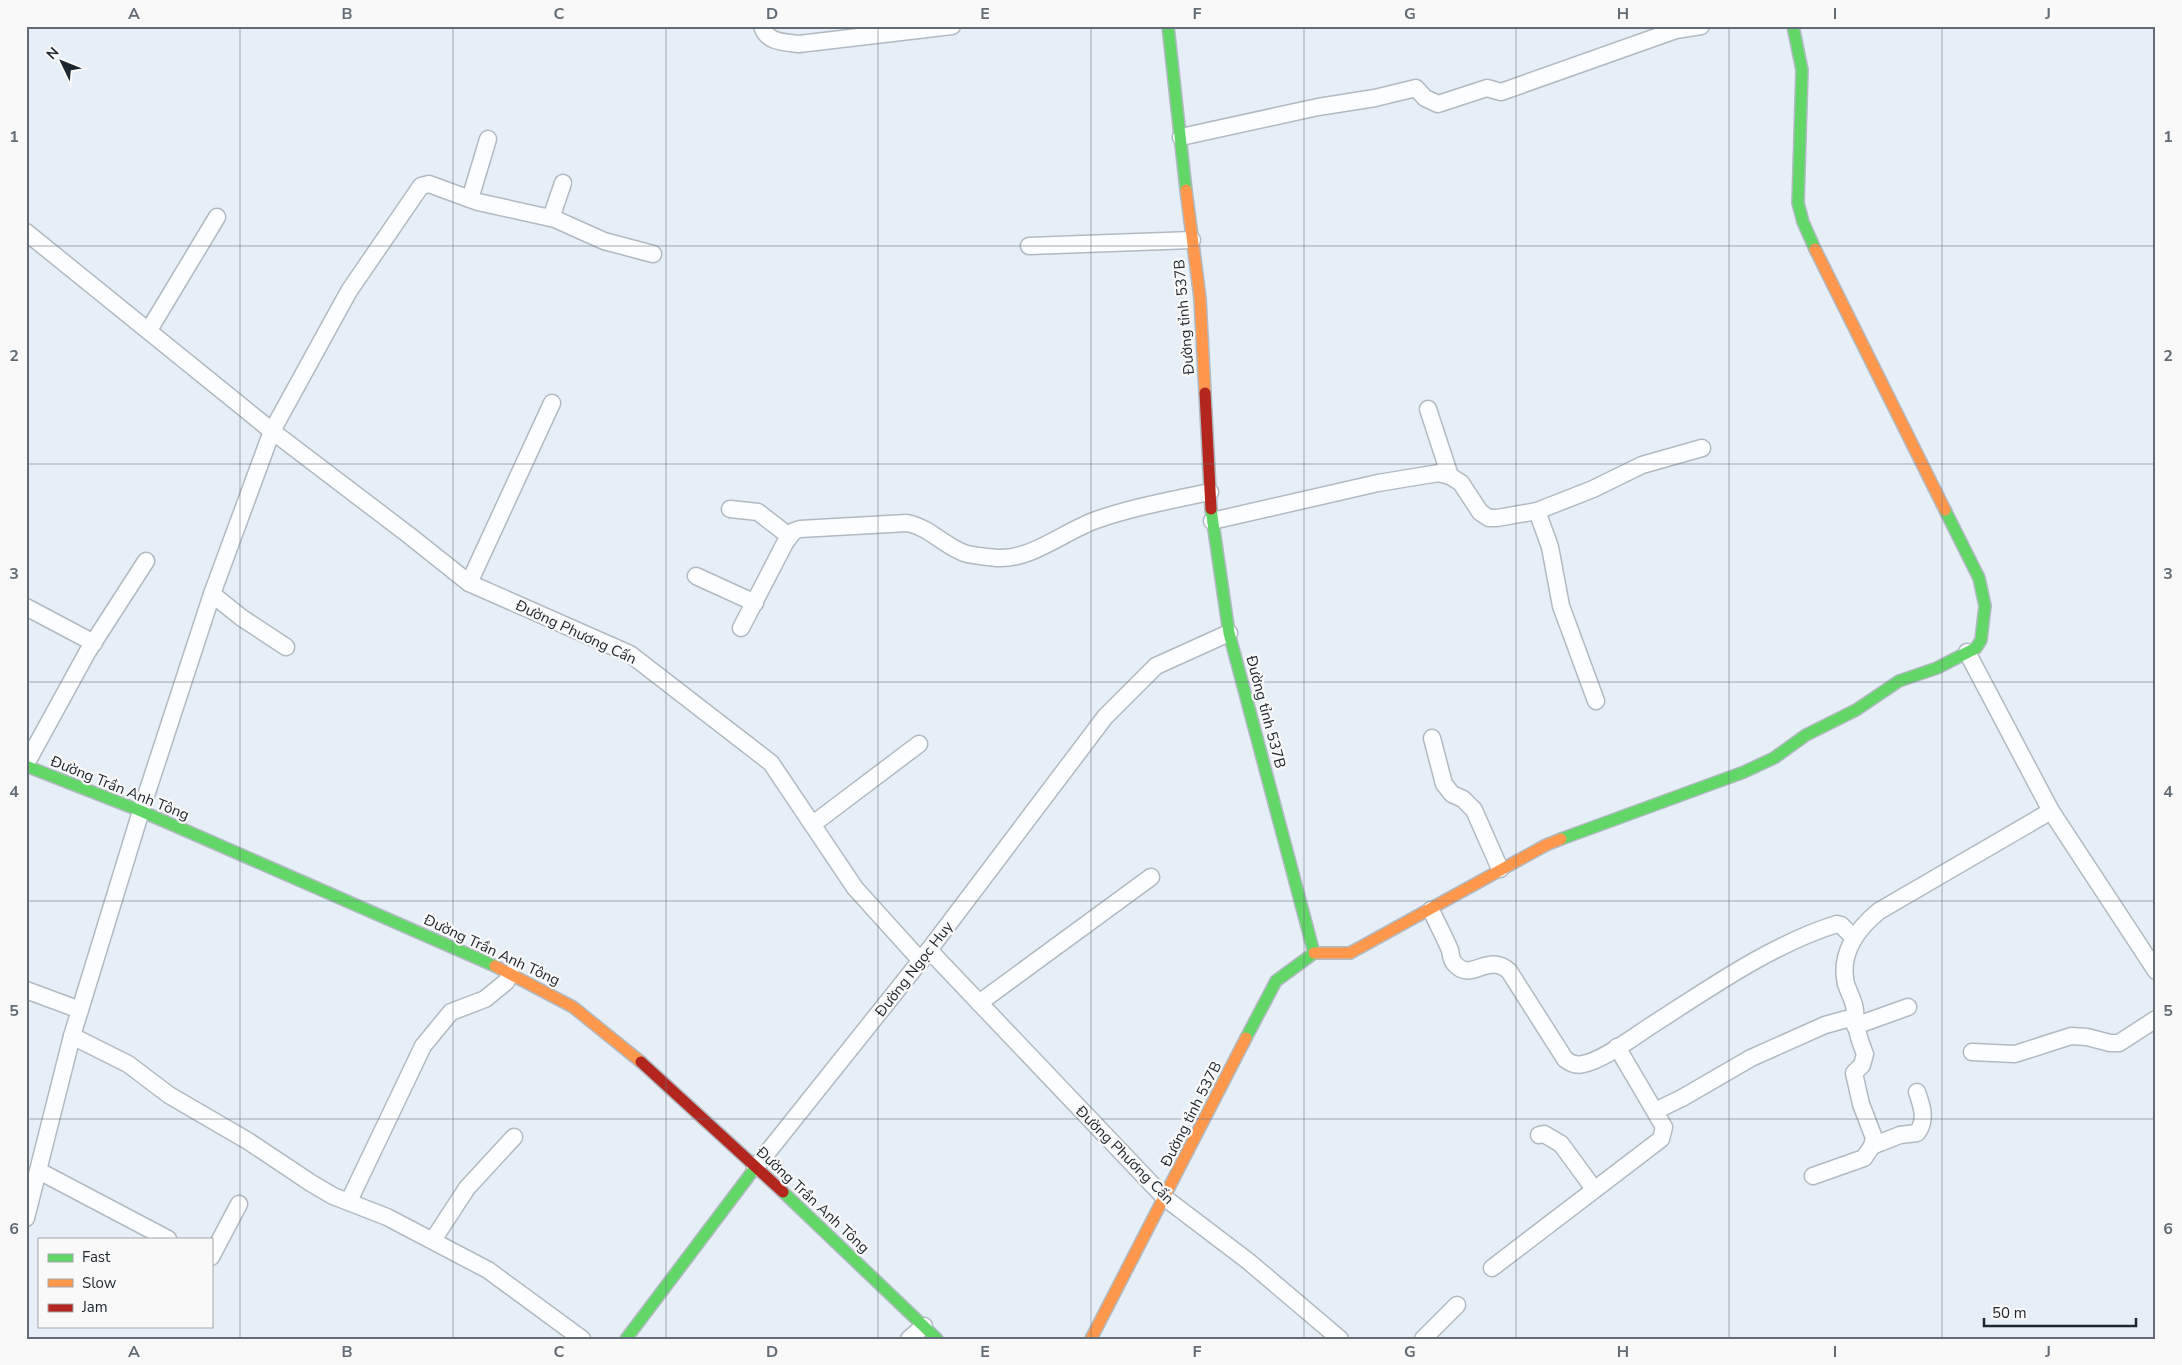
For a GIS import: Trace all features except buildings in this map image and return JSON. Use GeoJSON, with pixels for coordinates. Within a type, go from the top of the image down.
{"type":"FeatureCollection","features":[{"type":"Feature","properties":{"kind":"main road","name":"Đường tỉnh 537B"},"geometry":{"type":"LineString","coordinates":[[1091,1339],[1276,981],[1314,953],[1230,633],[1212,521],[1200,298],[1168,26]]}},
{"type":"Feature","properties":{"kind":"main road"},"geometry":{"type":"LineString","coordinates":[[1314,953],[1350,953],[1546,845],[1744,772],[1774,758],[1811,732],[1856,710],[1899,681],[1937,668],[1976,648],[1981,640],[1984,625],[1984,606],[1979,578],[1811,240],[1798,205],[1802,82],[1801,63],[1793,26]]}},
{"type":"Feature","properties":{"kind":"main road","name":"Đường Trần Anh Tông"},"geometry":{"type":"LineString","coordinates":[[26,765],[140,811],[511,973],[573,1007],[610,1034],[654,1073],[830,1235],[937,1339]]}},
{"type":"Feature","properties":{"kind":"main road","name":"Đường Ngọc Huy"},"geometry":{"type":"LineString","coordinates":[[626,1339],[756,1168]]}},
{"type":"Feature","properties":{"kind":"street"},"geometry":{"type":"LineString","coordinates":[[762,26],[768,37],[776,41],[798,44],[952,26]]}},
{"type":"Feature","properties":{"kind":"street"},"geometry":{"type":"LineString","coordinates":[[1180,137],[1416,88],[1425,98],[1438,104],[1487,88],[1501,92],[1676,30],[1702,26]]}},
{"type":"Feature","properties":{"kind":"street"},"geometry":{"type":"LineString","coordinates":[[470,199],[488,139]]}},
{"type":"Feature","properties":{"kind":"street"},"geometry":{"type":"LineString","coordinates":[[551,218],[563,183]]}},
{"type":"Feature","properties":{"kind":"street"},"geometry":{"type":"LineString","coordinates":[[26,1218],[72,1036],[140,811],[212,594],[272,432],[349,291],[422,186],[429,184],[470,199],[551,218],[604,241],[653,254]]}},
{"type":"Feature","properties":{"kind":"street"},"geometry":{"type":"LineString","coordinates":[[149,330],[217,217]]}},
{"type":"Feature","properties":{"kind":"street","name":"Đường Phương Cấn"},"geometry":{"type":"LineString","coordinates":[[26,232],[149,330],[272,432],[469,583],[630,654],[771,763],[855,888],[925,956],[979,1003],[1165,1198],[1248,1261],[1340,1339]]}},
{"type":"Feature","properties":{"kind":"street"},"geometry":{"type":"LineString","coordinates":[[1029,246],[1192,240]]}},
{"type":"Feature","properties":{"kind":"street"},"geometry":{"type":"LineString","coordinates":[[469,583],[552,403]]}},
{"type":"Feature","properties":{"kind":"street"},"geometry":{"type":"LineString","coordinates":[[1428,409],[1450,476]]}},
{"type":"Feature","properties":{"kind":"street"},"geometry":{"type":"LineString","coordinates":[[1212,521],[1378,483],[1439,473],[1450,476],[1461,484],[1480,512],[1489,518],[1537,511],[1593,489],[1642,465],[1702,448]]}},
{"type":"Feature","properties":{"kind":"street"},"geometry":{"type":"LineString","coordinates":[[741,628],[794,531],[814,527],[907,523],[923,528],[964,553],[1011,558],[1021,556],[1095,520],[1139,506],[1210,492]]}},
{"type":"Feature","properties":{"kind":"street"},"geometry":{"type":"LineString","coordinates":[[730,508],[758,512],[790,536]]}},
{"type":"Feature","properties":{"kind":"street"},"geometry":{"type":"LineString","coordinates":[[1537,511],[1550,547],[1561,606],[1596,701]]}},
{"type":"Feature","properties":{"kind":"street"},"geometry":{"type":"LineString","coordinates":[[26,765],[94,643],[146,561]]}},
{"type":"Feature","properties":{"kind":"street"},"geometry":{"type":"LineString","coordinates":[[696,576],[755,603]]}},
{"type":"Feature","properties":{"kind":"street"},"geometry":{"type":"LineString","coordinates":[[212,594],[242,618],[286,647]]}},
{"type":"Feature","properties":{"kind":"street"},"geometry":{"type":"LineString","coordinates":[[26,608],[94,643]]}},
{"type":"Feature","properties":{"kind":"street","name":"Đường Ngọc Huy"},"geometry":{"type":"LineString","coordinates":[[756,1168],[925,956],[1105,716],[1156,666],[1230,633]]}},
{"type":"Feature","properties":{"kind":"street"},"geometry":{"type":"LineString","coordinates":[[1967,652],[2051,811],[2156,971]]}},
{"type":"Feature","properties":{"kind":"street"},"geometry":{"type":"LineString","coordinates":[[1432,738],[1444,784],[1452,794],[1463,799],[1474,810],[1500,869]]}},
{"type":"Feature","properties":{"kind":"street"},"geometry":{"type":"LineString","coordinates":[[813,824],[919,744]]}},
{"type":"Feature","properties":{"kind":"street"},"geometry":{"type":"LineString","coordinates":[[1813,1176],[1864,1158],[1872,1146],[1874,1138],[1861,1104],[1854,1074],[1862,1065],[1865,1054],[1855,1021],[1855,1009],[1845,978],[1846,960],[1853,937],[1866,921],[1879,911],[2051,811]]}},
{"type":"Feature","properties":{"kind":"street"},"geometry":{"type":"LineString","coordinates":[[979,1003],[1150,877]]}},
{"type":"Feature","properties":{"kind":"street"},"geometry":{"type":"LineString","coordinates":[[1431,910],[1450,950],[1453,963],[1467,971],[1492,963],[1504,967],[1509,971],[1568,1061],[1581,1065],[1616,1047],[1721,981],[1801,938],[1837,924],[1842,925],[1853,937]]}},
{"type":"Feature","properties":{"kind":"street"},"geometry":{"type":"LineString","coordinates":[[349,1201],[423,1046],[451,1012],[485,999],[506,982],[511,973]]}},
{"type":"Feature","properties":{"kind":"street"},"geometry":{"type":"LineString","coordinates":[[26,990],[80,1010]]}},
{"type":"Feature","properties":{"kind":"street"},"geometry":{"type":"LineString","coordinates":[[1655,1111],[1682,1098],[1751,1058],[1825,1025],[1855,1021],[1908,1006]]}},
{"type":"Feature","properties":{"kind":"street"},"geometry":{"type":"LineString","coordinates":[[1972,1052],[2015,1054],[2071,1036],[2119,1043],[2156,1019]]}},
{"type":"Feature","properties":{"kind":"street"},"geometry":{"type":"LineString","coordinates":[[72,1036],[128,1064],[169,1095],[248,1142],[311,1183],[433,1240],[488,1270],[582,1339]]}},
{"type":"Feature","properties":{"kind":"street"},"geometry":{"type":"LineString","coordinates":[[1492,1268],[1660,1139],[1664,1127],[1616,1047]]}},
{"type":"Feature","properties":{"kind":"street"},"geometry":{"type":"LineString","coordinates":[[1872,1146],[1900,1135],[1917,1133],[1924,1118],[1917,1092]]}},
{"type":"Feature","properties":{"kind":"street"},"geometry":{"type":"LineString","coordinates":[[1540,1135],[1544,1134],[1561,1144],[1594,1190]]}},
{"type":"Feature","properties":{"kind":"street"},"geometry":{"type":"LineString","coordinates":[[433,1240],[467,1188],[514,1137]]}},
{"type":"Feature","properties":{"kind":"street"},"geometry":{"type":"LineString","coordinates":[[38,1171],[166,1238]]}},
{"type":"Feature","properties":{"kind":"street"},"geometry":{"type":"LineString","coordinates":[[212,1255],[239,1204]]}},
{"type":"Feature","properties":{"kind":"street"},"geometry":{"type":"LineString","coordinates":[[1423,1339],[1457,1305]]}},
{"type":"Feature","properties":{"kind":"street"},"geometry":{"type":"LineString","coordinates":[[909,1339],[924,1326]]}},
{"type":"Feature","properties":{"kind":"traffic: fast"},"geometry":{"type":"LineString","coordinates":[[1168,26],[1186,190]]}},
{"type":"Feature","properties":{"kind":"traffic: fast"},"geometry":{"type":"LineString","coordinates":[[1793,26],[1802,70],[1798,203],[1803,222],[1815,249]]}},
{"type":"Feature","properties":{"kind":"traffic: fast"},"geometry":{"type":"LineString","coordinates":[[1211,509],[1229,633],[1314,953],[1276,981],[1246,1038]]}},
{"type":"Feature","properties":{"kind":"traffic: fast"},"geometry":{"type":"LineString","coordinates":[[1561,839],[1744,772],[1774,758],[1806,735],[1856,710],[1899,681],[1937,668],[1976,648],[1981,640],[1985,606],[1979,578],[1945,510]]}},
{"type":"Feature","properties":{"kind":"traffic: fast"},"geometry":{"type":"LineString","coordinates":[[26,766],[141,811],[495,966]]}},
{"type":"Feature","properties":{"kind":"traffic: fast"},"geometry":{"type":"LineString","coordinates":[[626,1339],[755,1168]]}},
{"type":"Feature","properties":{"kind":"traffic: fast"},"geometry":{"type":"LineString","coordinates":[[783,1192],[937,1339]]}},
{"type":"Feature","properties":{"kind":"traffic: slow"},"geometry":{"type":"LineString","coordinates":[[1186,190],[1200,298],[1205,393]]}},
{"type":"Feature","properties":{"kind":"traffic: slow"},"geometry":{"type":"LineString","coordinates":[[1815,249],[1945,510]]}},
{"type":"Feature","properties":{"kind":"traffic: slow"},"geometry":{"type":"LineString","coordinates":[[1314,953],[1350,953],[1546,845],[1561,839]]}},
{"type":"Feature","properties":{"kind":"traffic: slow"},"geometry":{"type":"LineString","coordinates":[[495,966],[573,1007],[641,1062]]}},
{"type":"Feature","properties":{"kind":"traffic: slow"},"geometry":{"type":"LineString","coordinates":[[1091,1339],[1246,1038]]}},
{"type":"Feature","properties":{"kind":"traffic: jam"},"geometry":{"type":"LineString","coordinates":[[1205,393],[1211,509]]}},
{"type":"Feature","properties":{"kind":"traffic: jam"},"geometry":{"type":"LineString","coordinates":[[641,1062],[783,1192]]}}]}
